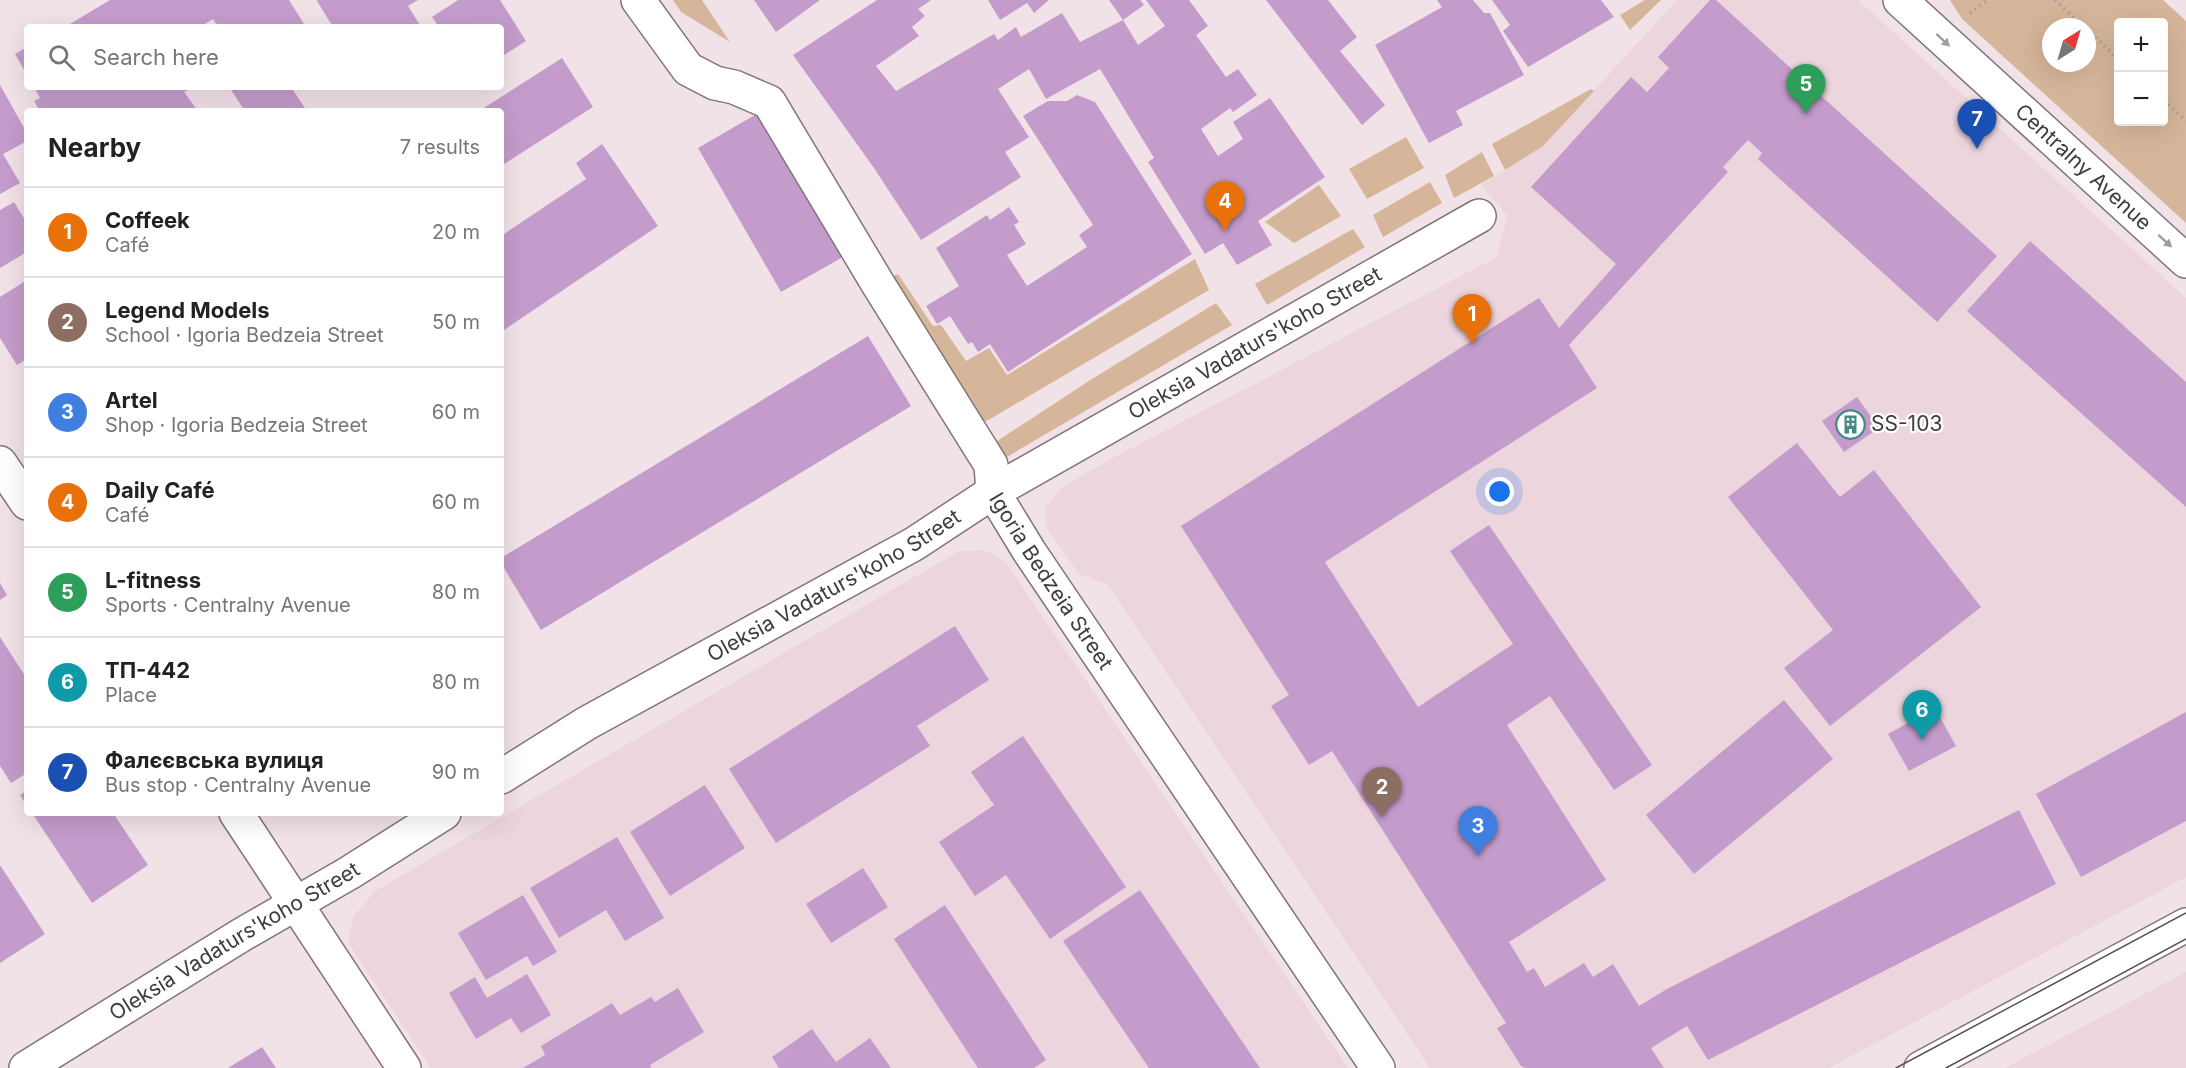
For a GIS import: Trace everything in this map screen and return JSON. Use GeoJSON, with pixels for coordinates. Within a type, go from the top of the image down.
{"type":"FeatureCollection","features":[{"type":"Feature","properties":{"kind":"street","name":"Igoria Bedzeia Street"},"geometry":{"type":"LineString","coordinates":[[638,0],[688,69],[715,83],[734,87],[769,102],[878,284],[991,465],[993,492],[1029,551],[1378,1068]]}},
{"type":"Feature","properties":{"kind":"street","name":"Centralny Avenue"},"geometry":{"type":"LineString","coordinates":[[1900,0],[2186,261]]}},
{"type":"Feature","properties":{"kind":"street","name":"Oleksia Vadaturs'koho Street"},"geometry":{"type":"LineString","coordinates":[[504,775],[586,723],[914,544],[993,492],[1479,216]]}},
{"type":"Feature","properties":{"kind":"street"},"geometry":{"type":"LineString","coordinates":[[0,463],[24,499]]}},
{"type":"Feature","properties":{"kind":"street"},"geometry":{"type":"LineString","coordinates":[[238,816],[404,1068]]}},
{"type":"Feature","properties":{"kind":"street","name":"Oleksia Vadaturs'koho Street"},"geometry":{"type":"LineString","coordinates":[[26,1068],[439,816]]}},
{"type":"Feature","properties":{"kind":"street"},"geometry":{"type":"LineString","coordinates":[[1921,1068],[2186,925]]}},
{"type":"Feature","properties":{"kind":"path"},"geometry":{"type":"LineString","coordinates":[[1966,16],[1987,0]]}},
{"type":"Feature","properties":{"kind":"path"},"geometry":{"type":"LineString","coordinates":[[2055,0],[2075,18]]}},
{"type":"Feature","properties":{"kind":"path"},"geometry":{"type":"LineString","coordinates":[[2096,38],[2114,55]]}},
{"type":"Feature","properties":{"kind":"path"},"geometry":{"type":"LineString","coordinates":[[2168,105],[2186,121]]}},
{"type":"Feature","properties":{"kind":"shaded area"},"geometry":{"type":"Polygon","coordinates":[[[673,0],[702,0],[730,42],[681,12],[673,0]]]}},
{"type":"Feature","properties":{"kind":"shaded area"},"geometry":{"type":"Polygon","coordinates":[[[1645,0],[1661,0],[1630,30],[1620,15],[1645,0]]]}},
{"type":"Feature","properties":{"kind":"shaded area"},"geometry":{"type":"Polygon","coordinates":[[[1677,0],[1858,0],[2186,298],[2186,877],[1829,1068],[1430,1068],[1108,585],[1080,575],[1047,529],[1045,508],[1060,489],[1107,461],[1497,257],[1507,215],[1481,185],[1543,146],[1677,0]]]}},
{"type":"Feature","properties":{"kind":"shaded area"},"geometry":{"type":"Polygon","coordinates":[[[1950,0],[2163,0],[2186,21],[2186,223],[1962,19],[1950,0]]]}},
{"type":"Feature","properties":{"kind":"shaded area"},"geometry":{"type":"Polygon","coordinates":[[[1591,89],[1594,91],[1543,146],[1505,170],[1492,144],[1591,89]]]}},
{"type":"Feature","properties":{"kind":"shaded area"},"geometry":{"type":"Polygon","coordinates":[[[1406,137],[1424,168],[1367,199],[1349,169],[1406,137]]]}},
{"type":"Feature","properties":{"kind":"shaded area"},"geometry":{"type":"Polygon","coordinates":[[[1482,152],[1494,176],[1454,198],[1445,175],[1482,152]]]}},
{"type":"Feature","properties":{"kind":"shaded area"},"geometry":{"type":"Polygon","coordinates":[[[1430,182],[1442,203],[1383,237],[1373,215],[1430,182]]]}},
{"type":"Feature","properties":{"kind":"shaded area"},"geometry":{"type":"Polygon","coordinates":[[[1319,185],[1341,216],[1294,243],[1265,222],[1319,185]]]}},
{"type":"Feature","properties":{"kind":"shaded area"},"geometry":{"type":"Polygon","coordinates":[[[1353,229],[1365,247],[1267,305],[1255,284],[1353,229]]]}},
{"type":"Feature","properties":{"kind":"shaded area"},"geometry":{"type":"Polygon","coordinates":[[[1195,259],[1209,290],[980,425],[884,280],[898,274],[933,326],[941,325],[966,361],[989,348],[1007,375],[1195,259]]]}},
{"type":"Feature","properties":{"kind":"shaded area"},"geometry":{"type":"Polygon","coordinates":[[[1216,303],[1232,325],[1005,458],[994,443],[1092,379],[1216,303]]]}},
{"type":"Feature","properties":{"kind":"shaded area"},"geometry":{"type":"Polygon","coordinates":[[[983,550],[996,555],[1007,564],[1348,1068],[431,1068],[348,943],[353,917],[375,891],[959,551],[983,550]]]}},
{"type":"Feature","properties":{"kind":"shaded area"},"geometry":{"type":"Polygon","coordinates":[[[2186,972],[2186,1068],[2005,1068],[2186,972]]]}},
{"type":"Feature","properties":{"kind":"building"},"geometry":{"type":"Polygon","coordinates":[[[110,0],[289,0],[304,24],[216,24],[213,19],[205,24],[70,24],[110,0]]]}},
{"type":"Feature","properties":{"kind":"building"},"geometry":{"type":"Polygon","coordinates":[[[418,0],[408,6],[419,24],[331,24],[317,1],[418,0]]]}},
{"type":"Feature","properties":{"kind":"building"},"geometry":{"type":"Polygon","coordinates":[[[458,0],[500,0],[526,41],[504,55],[504,24],[437,24],[432,17],[458,0]]]}},
{"type":"Feature","properties":{"kind":"building"},"geometry":{"type":"Polygon","coordinates":[[[754,0],[820,0],[776,32],[754,0]]]}},
{"type":"Feature","properties":{"kind":"building"},"geometry":{"type":"Polygon","coordinates":[[[877,0],[931,0],[918,9],[925,16],[912,27],[919,36],[876,66],[896,91],[994,34],[998,40],[1016,27],[1021,37],[1062,13],[1080,42],[1123,20],[1138,45],[1165,26],[1146,0],[1189,0],[1208,26],[1196,35],[1226,77],[1238,69],[1257,95],[1233,112],[1230,108],[1201,129],[1218,156],[1243,139],[1233,122],[1270,98],[1325,177],[1258,221],[1272,245],[1237,265],[1223,243],[1205,254],[1148,162],[1154,158],[1100,69],[1046,99],[1029,69],[998,89],[1029,137],[1005,152],[1021,177],[921,240],[874,168],[793,55],[877,0]]]}},
{"type":"Feature","properties":{"kind":"building"},"geometry":{"type":"Polygon","coordinates":[[[988,0],[1049,0],[1034,13],[1027,3],[1000,20],[988,0]]]}},
{"type":"Feature","properties":{"kind":"building"},"geometry":{"type":"Polygon","coordinates":[[[1109,0],[1140,0],[1144,5],[1123,20],[1109,0]]]}},
{"type":"Feature","properties":{"kind":"building"},"geometry":{"type":"Polygon","coordinates":[[[1266,0],[1328,0],[1357,37],[1340,51],[1385,105],[1362,125],[1266,0]]]}},
{"type":"Feature","properties":{"kind":"building"},"geometry":{"type":"Polygon","coordinates":[[[1437,0],[1473,0],[1484,13],[1490,13],[1524,75],[1456,111],[1463,125],[1429,143],[1375,45],[1442,7],[1437,0]]]}},
{"type":"Feature","properties":{"kind":"building"},"geometry":{"type":"Polygon","coordinates":[[[1492,0],[1601,0],[1614,17],[1528,67],[1503,31],[1510,25],[1492,0]]]}},
{"type":"Feature","properties":{"kind":"building"},"geometry":{"type":"Polygon","coordinates":[[[1710,0],[1716,0],[1997,256],[1937,322],[1758,159],[1762,153],[1748,140],[1723,167],[1728,172],[1569,345],[1597,388],[1325,562],[1418,707],[1513,644],[1450,551],[1489,525],[1652,765],[1614,790],[1550,696],[1507,725],[1606,880],[1509,942],[1527,972],[1534,968],[1545,987],[1584,963],[1593,977],[1613,964],[1639,1006],[1667,989],[2019,810],[2056,884],[1708,1060],[1687,1026],[1651,1048],[1664,1068],[1526,1068],[1521,1066],[1497,1028],[1506,1023],[1332,751],[1309,765],[1271,706],[1289,695],[1181,526],[1539,298],[1559,328],[1616,264],[1531,187],[1631,77],[1647,92],[1669,68],[1658,57],[1710,0]]]}},
{"type":"Feature","properties":{"kind":"building"},"geometry":{"type":"Polygon","coordinates":[[[24,49],[24,70],[15,54],[24,49]]]}},
{"type":"Feature","properties":{"kind":"building"},"geometry":{"type":"Polygon","coordinates":[[[562,58],[593,107],[504,164],[504,108],[484,108],[562,58]]]}},
{"type":"Feature","properties":{"kind":"building"},"geometry":{"type":"Polygon","coordinates":[[[0,85],[24,128],[24,143],[3,154],[20,183],[0,194],[0,85]]]}},
{"type":"Feature","properties":{"kind":"building"},"geometry":{"type":"Polygon","coordinates":[[[36,90],[188,90],[184,92],[196,108],[38,108],[34,101],[40,98],[36,90]]]}},
{"type":"Feature","properties":{"kind":"building"},"geometry":{"type":"Polygon","coordinates":[[[231,90],[293,90],[305,108],[243,108],[231,90]]]}},
{"type":"Feature","properties":{"kind":"building"},"geometry":{"type":"Polygon","coordinates":[[[1077,95],[1095,102],[1192,254],[1008,372],[990,344],[978,352],[972,342],[968,344],[950,316],[937,324],[926,306],[959,286],[936,248],[987,215],[990,220],[1009,207],[1019,222],[1014,225],[1026,244],[1007,255],[1027,286],[1087,247],[1079,235],[1093,225],[1023,116],[1048,101],[1067,101],[1077,95]]]}},
{"type":"Feature","properties":{"kind":"building"},"geometry":{"type":"Polygon","coordinates":[[[760,112],[843,257],[781,292],[698,148],[760,112]]]}},
{"type":"Feature","properties":{"kind":"building"},"geometry":{"type":"Polygon","coordinates":[[[602,144],[658,226],[504,330],[504,234],[586,179],[576,163],[602,144]]]}},
{"type":"Feature","properties":{"kind":"building"},"geometry":{"type":"Polygon","coordinates":[[[14,202],[24,218],[24,254],[0,268],[0,210],[14,202]]]}},
{"type":"Feature","properties":{"kind":"building"},"geometry":{"type":"Polygon","coordinates":[[[2030,241],[2186,382],[2186,507],[1967,311],[2030,241]]]}},
{"type":"Feature","properties":{"kind":"building"},"geometry":{"type":"Polygon","coordinates":[[[24,282],[24,361],[17,365],[0,338],[0,297],[24,282]]]}},
{"type":"Feature","properties":{"kind":"building"},"geometry":{"type":"Polygon","coordinates":[[[868,336],[911,406],[541,630],[504,568],[504,556],[868,336]]]}},
{"type":"Feature","properties":{"kind":"building","name":"SS-103"},"geometry":{"type":"Polygon","coordinates":[[[1857,397],[1879,428],[1844,452],[1822,421],[1857,397]]]}},
{"type":"Feature","properties":{"kind":"building"},"geometry":{"type":"Polygon","coordinates":[[[1797,443],[1840,497],[1874,470],[1981,607],[1830,726],[1784,668],[1833,630],[1728,497],[1797,443]]]}},
{"type":"Feature","properties":{"kind":"building"},"geometry":{"type":"Polygon","coordinates":[[[0,583],[7,595],[0,600],[0,583]]]}},
{"type":"Feature","properties":{"kind":"building"},"geometry":{"type":"Polygon","coordinates":[[[955,626],[989,680],[917,726],[930,746],[776,843],[729,769],[955,626]]]}},
{"type":"Feature","properties":{"kind":"building"},"geometry":{"type":"Polygon","coordinates":[[[0,637],[24,674],[24,775],[11,783],[0,766],[0,637]]]}},
{"type":"Feature","properties":{"kind":"building"},"geometry":{"type":"Polygon","coordinates":[[[1784,700],[1833,759],[1694,874],[1646,815],[1784,700]]]}},
{"type":"Feature","properties":{"kind":"building"},"geometry":{"type":"Polygon","coordinates":[[[1935,708],[1956,746],[1909,771],[1888,734],[1935,708]]]}},
{"type":"Feature","properties":{"kind":"building"},"geometry":{"type":"Polygon","coordinates":[[[2186,712],[2186,821],[2081,877],[2036,794],[2186,712]]]}},
{"type":"Feature","properties":{"kind":"building"},"geometry":{"type":"Polygon","coordinates":[[[1023,736],[1126,887],[1050,939],[1006,875],[975,896],[939,842],[994,805],[971,772],[1023,736]]]}},
{"type":"Feature","properties":{"kind":"building"},"geometry":{"type":"Polygon","coordinates":[[[705,785],[745,848],[670,896],[630,832],[705,785]]]}},
{"type":"Feature","properties":{"kind":"building"},"geometry":{"type":"Polygon","coordinates":[[[34,816],[115,816],[148,865],[92,903],[34,816]]]}},
{"type":"Feature","properties":{"kind":"building"},"geometry":{"type":"Polygon","coordinates":[[[617,837],[664,918],[625,941],[606,910],[559,938],[530,888],[617,837]]]}},
{"type":"Feature","properties":{"kind":"building"},"geometry":{"type":"Polygon","coordinates":[[[0,865],[45,934],[0,963],[0,865]]]}},
{"type":"Feature","properties":{"kind":"building"},"geometry":{"type":"Polygon","coordinates":[[[863,868],[888,907],[831,943],[806,904],[863,868]]]}},
{"type":"Feature","properties":{"kind":"building"},"geometry":{"type":"Polygon","coordinates":[[[1140,890],[1260,1068],[1149,1068],[1063,941],[1140,890]]]}},
{"type":"Feature","properties":{"kind":"building"},"geometry":{"type":"Polygon","coordinates":[[[523,895],[557,952],[533,966],[527,956],[486,980],[458,933],[523,895]]]}},
{"type":"Feature","properties":{"kind":"building"},"geometry":{"type":"Polygon","coordinates":[[[945,905],[1046,1060],[1034,1068],[978,1068],[894,939],[945,905]]]}},
{"type":"Feature","properties":{"kind":"building"},"geometry":{"type":"Polygon","coordinates":[[[527,974],[551,1015],[521,1033],[511,1018],[476,1039],[449,993],[475,977],[487,998],[527,974]]]}},
{"type":"Feature","properties":{"kind":"building"},"geometry":{"type":"Polygon","coordinates":[[[678,988],[704,1032],[650,1065],[651,1068],[523,1068],[545,1055],[541,1046],[612,1003],[620,1015],[651,997],[655,1002],[678,988]]]}},
{"type":"Feature","properties":{"kind":"building"},"geometry":{"type":"Polygon","coordinates":[[[812,1029],[836,1062],[870,1038],[891,1068],[779,1068],[772,1057],[812,1029]]]}},
{"type":"Feature","properties":{"kind":"building"},"geometry":{"type":"Polygon","coordinates":[[[262,1047],[276,1068],[228,1068],[262,1047]]]}},
{"type":"Feature","properties":{"kind":"tram line"},"geometry":{"type":"LineString","coordinates":[[1896,1068],[2186,913]]}},
{"type":"Feature","properties":{"kind":"tram line"},"geometry":{"type":"LineString","coordinates":[[1946,1068],[2186,939]]}},
{"type":"Feature","properties":{"kind":"place","name":"L-fitness"},"geometry":{"type":"Point","coordinates":[1806,114]}},
{"type":"Feature","properties":{"kind":"place","name":"Фалєєвська вулиця"},"geometry":{"type":"Point","coordinates":[1977,149]}},
{"type":"Feature","properties":{"kind":"place","name":"Daily Café"},"geometry":{"type":"Point","coordinates":[1225,231]}},
{"type":"Feature","properties":{"kind":"place","name":"Coffeek"},"geometry":{"type":"Point","coordinates":[1472,344]}},
{"type":"Feature","properties":{"kind":"place","name":"SS-103"},"geometry":{"type":"Point","coordinates":[1850,424]}},
{"type":"Feature","properties":{"kind":"place","name":"ТП-442"},"geometry":{"type":"Point","coordinates":[1922,740]}},
{"type":"Feature","properties":{"kind":"place","name":"Legend Models"},"geometry":{"type":"Point","coordinates":[1382,817]}},
{"type":"Feature","properties":{"kind":"place","name":"Artel"},"geometry":{"type":"Point","coordinates":[1478,856]}}]}
